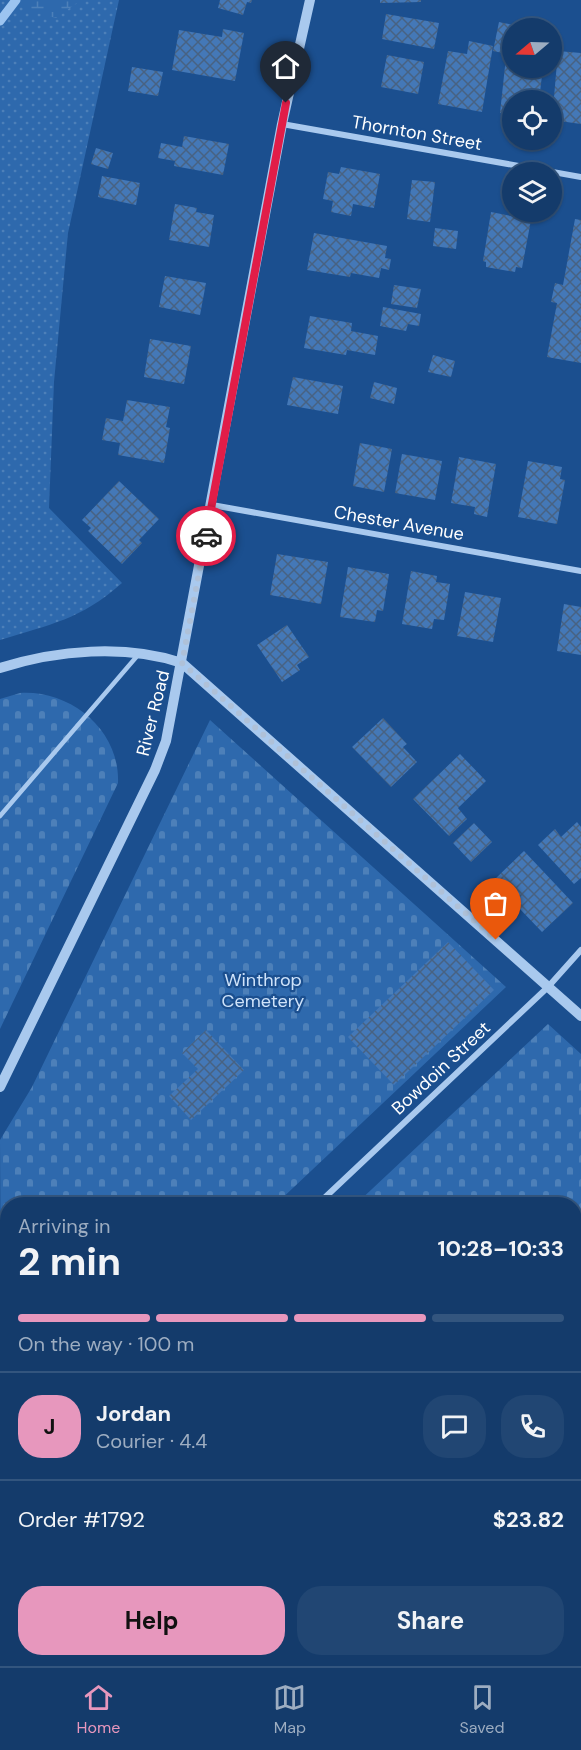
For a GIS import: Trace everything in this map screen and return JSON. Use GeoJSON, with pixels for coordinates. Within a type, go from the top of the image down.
{"type":"FeatureCollection","features":[{"type":"Feature","properties":{"kind":"street","name":"River Road"},"geometry":{"type":"LineString","coordinates":[[0,1087],[161,756],[171,726],[282,124],[310,0]]}},
{"type":"Feature","properties":{"kind":"street","name":"Thornton Street"},"geometry":{"type":"LineString","coordinates":[[282,124],[581,177]]}},
{"type":"Feature","properties":{"kind":"street","name":"Chester Avenue"},"geometry":{"type":"LineString","coordinates":[[212,505],[581,571]]}},
{"type":"Feature","properties":{"kind":"street"},"geometry":{"type":"LineString","coordinates":[[0,668],[74,654],[139,653],[182,663],[581,1016]]}},
{"type":"Feature","properties":{"kind":"street","name":"Bowdoin Street"},"geometry":{"type":"LineString","coordinates":[[325,1197],[548,987],[581,950]]}},
{"type":"Feature","properties":{"kind":"lane"},"geometry":{"type":"LineString","coordinates":[[0,816],[139,653]]}},
{"type":"Feature","properties":{"kind":"green space"},"geometry":{"type":"Polygon","coordinates":[[[0,0],[119,0],[68,233],[54,382],[49,508],[122,583],[78,613],[50,625],[0,640],[0,0]]]}},
{"type":"Feature","properties":{"kind":"green space"},"geometry":{"type":"Polygon","coordinates":[[[21,0],[81,0],[56,18],[26,10],[21,0]]]}},
{"type":"Feature","properties":{"kind":"green space"},"geometry":{"type":"Polygon","coordinates":[[[20,693],[57,698],[74,706],[89,717],[111,746],[118,783],[0,1029],[0,699],[20,693]]]}},
{"type":"Feature","properties":{"kind":"green space","name":"Winthrop Cemetery"},"geometry":{"type":"Polygon","coordinates":[[[210,720],[506,987],[283,1197],[0,1197],[0,1140],[32,1087],[210,720]]]}},
{"type":"Feature","properties":{"kind":"green space"},"geometry":{"type":"Polygon","coordinates":[[[548,1024],[581,1054],[581,1197],[363,1197],[548,1024]]]}},
{"type":"Feature","properties":{"kind":"building"},"geometry":{"type":"Polygon","coordinates":[[[220,0],[252,0],[251,3],[247,2],[243,15],[218,8],[220,0]]]}},
{"type":"Feature","properties":{"kind":"building"},"geometry":{"type":"Polygon","coordinates":[[[380,0],[421,0],[421,2],[380,3],[380,0]]]}},
{"type":"Feature","properties":{"kind":"building"},"geometry":{"type":"Polygon","coordinates":[[[386,14],[439,23],[434,49],[382,39],[386,14]]]}},
{"type":"Feature","properties":{"kind":"building"},"geometry":{"type":"Polygon","coordinates":[[[499,22],[502,23],[502,53],[493,51],[499,22]]]}},
{"type":"Feature","properties":{"kind":"building"},"geometry":{"type":"Polygon","coordinates":[[[223,29],[244,33],[235,81],[172,70],[179,30],[222,37],[223,29]]]}},
{"type":"Feature","properties":{"kind":"building"},"geometry":{"type":"Polygon","coordinates":[[[469,41],[493,46],[482,112],[438,104],[448,51],[467,54],[469,41]]]}},
{"type":"Feature","properties":{"kind":"building"},"geometry":{"type":"Polygon","coordinates":[[[562,51],[581,53],[581,124],[562,121],[562,90],[555,90],[556,78],[562,78],[562,51]]]}},
{"type":"Feature","properties":{"kind":"building"},"geometry":{"type":"Polygon","coordinates":[[[387,55],[424,62],[418,94],[381,87],[387,55]]]}},
{"type":"Feature","properties":{"kind":"building"},"geometry":{"type":"Polygon","coordinates":[[[132,67],[163,72],[158,96],[128,91],[132,67]]]}},
{"type":"Feature","properties":{"kind":"building"},"geometry":{"type":"Polygon","coordinates":[[[504,78],[542,78],[540,90],[502,90],[504,78]]]}},
{"type":"Feature","properties":{"kind":"building"},"geometry":{"type":"Polygon","coordinates":[[[184,136],[229,144],[223,175],[174,166],[175,161],[158,158],[161,143],[182,147],[184,136]]]}},
{"type":"Feature","properties":{"kind":"building"},"geometry":{"type":"Polygon","coordinates":[[[96,148],[113,153],[108,169],[91,164],[96,148]]]}},
{"type":"Feature","properties":{"kind":"building"},"geometry":{"type":"Polygon","coordinates":[[[341,167],[380,174],[374,208],[353,204],[351,216],[331,212],[333,201],[323,199],[328,172],[339,174],[341,167]]]}},
{"type":"Feature","properties":{"kind":"building"},"geometry":{"type":"Polygon","coordinates":[[[102,176],[140,183],[136,205],[98,197],[102,176]]]}},
{"type":"Feature","properties":{"kind":"building"},"geometry":{"type":"Polygon","coordinates":[[[412,180],[435,182],[430,222],[407,219],[412,180]]]}},
{"type":"Feature","properties":{"kind":"building"},"geometry":{"type":"Polygon","coordinates":[[[175,204],[197,208],[196,212],[214,215],[209,247],[169,240],[175,204]]]}},
{"type":"Feature","properties":{"kind":"building"},"geometry":{"type":"Polygon","coordinates":[[[491,212],[502,214],[502,222],[531,222],[522,268],[516,267],[515,272],[486,267],[486,262],[483,261],[491,212]]]}},
{"type":"Feature","properties":{"kind":"building"},"geometry":{"type":"Polygon","coordinates":[[[575,219],[581,220],[581,363],[547,357],[557,303],[551,302],[555,283],[563,285],[575,219]]]}},
{"type":"Feature","properties":{"kind":"building"},"geometry":{"type":"Polygon","coordinates":[[[435,228],[458,231],[456,249],[433,246],[435,228]]]}},
{"type":"Feature","properties":{"kind":"building"},"geometry":{"type":"Polygon","coordinates":[[[314,233],[387,246],[385,258],[391,259],[389,270],[381,268],[379,278],[351,273],[350,277],[307,270],[314,233]]]}},
{"type":"Feature","properties":{"kind":"building"},"geometry":{"type":"Polygon","coordinates":[[[165,276],[206,283],[200,315],[159,307],[165,276]]]}},
{"type":"Feature","properties":{"kind":"building"},"geometry":{"type":"Polygon","coordinates":[[[394,285],[421,289],[417,308],[391,304],[394,285]]]}},
{"type":"Feature","properties":{"kind":"building"},"geometry":{"type":"Polygon","coordinates":[[[383,307],[421,314],[419,326],[408,324],[406,331],[380,326],[383,307]]]}},
{"type":"Feature","properties":{"kind":"building"},"geometry":{"type":"Polygon","coordinates":[[[310,316],[352,323],[351,331],[378,336],[375,355],[347,350],[346,355],[304,348],[310,316]]]}},
{"type":"Feature","properties":{"kind":"building"},"geometry":{"type":"Polygon","coordinates":[[[150,339],[191,346],[184,384],[144,377],[150,339]]]}},
{"type":"Feature","properties":{"kind":"building"},"geometry":{"type":"Polygon","coordinates":[[[433,355],[455,361],[451,377],[428,372],[433,355]]]}},
{"type":"Feature","properties":{"kind":"building"},"geometry":{"type":"Polygon","coordinates":[[[293,377],[343,386],[338,414],[287,405],[293,377]]]}},
{"type":"Feature","properties":{"kind":"building"},"geometry":{"type":"Polygon","coordinates":[[[374,382],[397,388],[394,404],[370,398],[374,382]]]}},
{"type":"Feature","properties":{"kind":"building"},"geometry":{"type":"Polygon","coordinates":[[[127,400],[170,407],[166,427],[170,428],[164,463],[118,455],[120,443],[102,440],[106,418],[123,421],[127,400]]]}},
{"type":"Feature","properties":{"kind":"building"},"geometry":{"type":"Polygon","coordinates":[[[360,443],[392,449],[384,492],[353,486],[360,443]]]}},
{"type":"Feature","properties":{"kind":"building"},"geometry":{"type":"Polygon","coordinates":[[[402,454],[442,461],[435,500],[395,493],[402,454]]]}},
{"type":"Feature","properties":{"kind":"building"},"geometry":{"type":"Polygon","coordinates":[[[459,457],[496,464],[487,517],[474,514],[475,507],[451,503],[459,457]]]}},
{"type":"Feature","properties":{"kind":"building"},"geometry":{"type":"Polygon","coordinates":[[[528,461],[562,467],[560,479],[565,480],[557,524],[518,517],[528,461]]]}},
{"type":"Feature","properties":{"kind":"building"},"geometry":{"type":"Polygon","coordinates":[[[119,481],[159,519],[139,540],[142,543],[122,564],[88,531],[91,528],[82,520],[119,481]]]}},
{"type":"Feature","properties":{"kind":"building"},"geometry":{"type":"Polygon","coordinates":[[[277,554],[328,562],[321,604],[270,595],[277,554]]]}},
{"type":"Feature","properties":{"kind":"building"},"geometry":{"type":"Polygon","coordinates":[[[348,567],[389,574],[383,611],[377,610],[375,622],[340,617],[348,567]]]}},
{"type":"Feature","properties":{"kind":"building"},"geometry":{"type":"Polygon","coordinates":[[[411,571],[437,576],[436,582],[450,584],[444,620],[434,619],[432,629],[402,624],[411,571]]]}},
{"type":"Feature","properties":{"kind":"building"},"geometry":{"type":"Polygon","coordinates":[[[465,592],[501,598],[493,642],[457,636],[465,592]]]}},
{"type":"Feature","properties":{"kind":"building"},"geometry":{"type":"Polygon","coordinates":[[[564,604],[581,607],[581,655],[557,651],[564,604]]]}},
{"type":"Feature","properties":{"kind":"building"},"geometry":{"type":"Polygon","coordinates":[[[287,625],[309,657],[297,665],[300,670],[282,682],[257,645],[287,625]]]}},
{"type":"Feature","properties":{"kind":"building"},"geometry":{"type":"Polygon","coordinates":[[[383,718],[407,744],[403,747],[417,762],[391,787],[352,747],[383,718]]]}},
{"type":"Feature","properties":{"kind":"building"},"geometry":{"type":"Polygon","coordinates":[[[460,754],[486,781],[458,808],[467,819],[449,836],[413,799],[460,754]]]}},
{"type":"Feature","properties":{"kind":"building"},"geometry":{"type":"Polygon","coordinates":[[[577,822],[581,827],[581,878],[574,884],[538,845],[555,829],[561,837],[577,822]]]}},
{"type":"Feature","properties":{"kind":"building"},"geometry":{"type":"Polygon","coordinates":[[[474,823],[492,842],[471,862],[453,843],[474,823]]]}},
{"type":"Feature","properties":{"kind":"building"},"geometry":{"type":"Polygon","coordinates":[[[524,851],[573,903],[542,932],[493,881],[524,851]]]}},
{"type":"Feature","properties":{"kind":"building"},"geometry":{"type":"Polygon","coordinates":[[[448,942],[494,990],[394,1085],[348,1037],[448,942]]]}},
{"type":"Feature","properties":{"kind":"building"},"geometry":{"type":"Polygon","coordinates":[[[206,1030],[244,1070],[191,1120],[169,1096],[198,1069],[182,1053],[206,1030]]]}},
{"type":"Feature","properties":{"kind":"waterway"},"geometry":{"type":"LineString","coordinates":[[0,21],[16,0]]}},
{"type":"Feature","properties":{"kind":"way so far"},"geometry":{"type":"LineString","coordinates":[[206,536],[182,663],[496,940]]}},
{"type":"Feature","properties":{"kind":"route"},"geometry":{"type":"LineString","coordinates":[[206,536],[286,103]]}}]}
